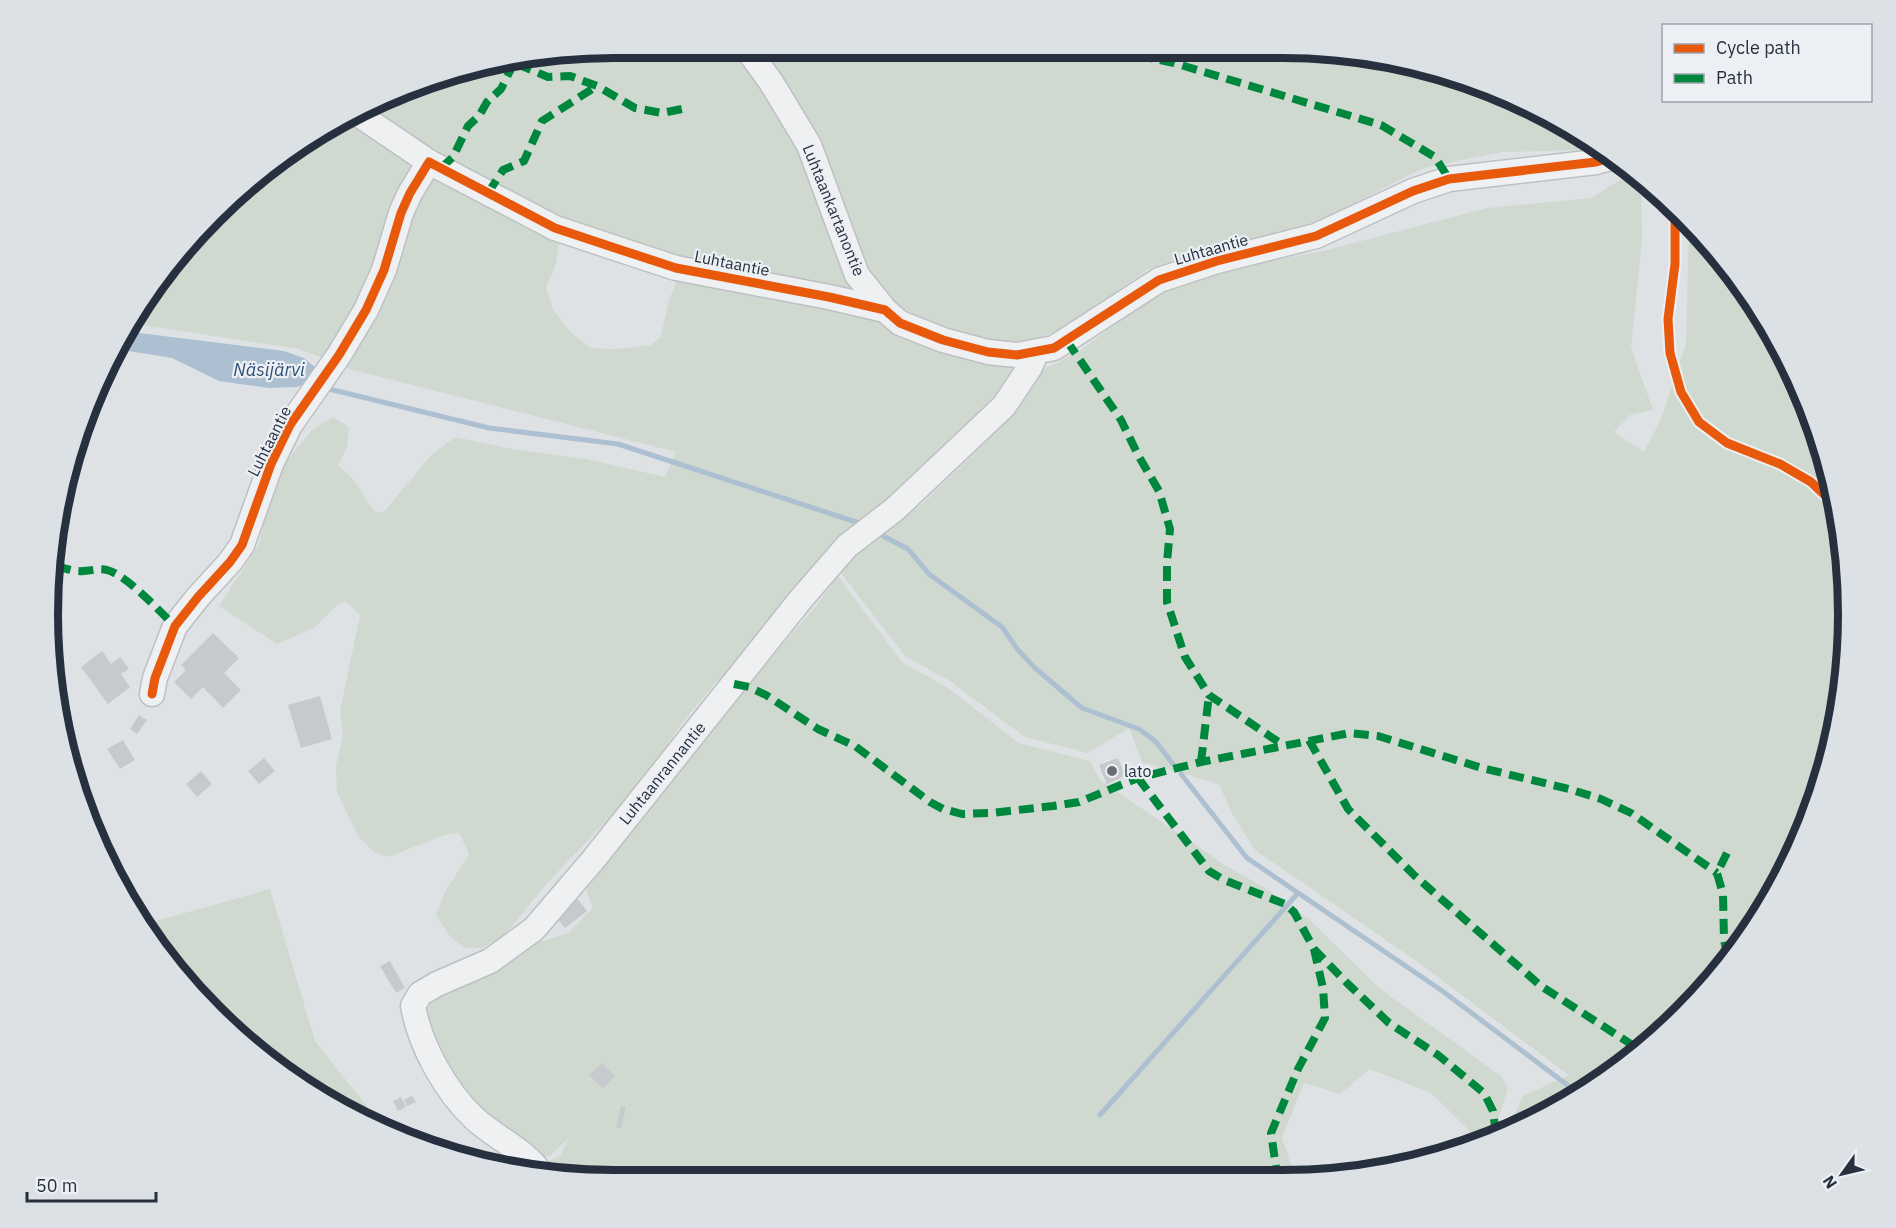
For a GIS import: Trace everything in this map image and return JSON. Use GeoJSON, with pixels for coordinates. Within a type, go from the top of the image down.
{"type":"FeatureCollection","features":[{"type":"Feature","properties":{"kind":"street","name":"Luhtaankartanontie"},"geometry":{"type":"LineString","coordinates":[[754,58],[809,144],[857,275],[885,310]]}},
{"type":"Feature","properties":{"kind":"street"},"geometry":{"type":"LineString","coordinates":[[364,118],[429,162]]}},
{"type":"Feature","properties":{"kind":"street","name":"Luhtaantie"},"geometry":{"type":"LineString","coordinates":[[152,694],[155,678],[175,626],[242,545],[271,464],[290,425],[339,355],[366,310],[384,270],[401,213],[429,162],[555,228],[633,254],[676,268],[885,310],[900,323],[943,340],[988,352],[1017,355],[1054,348],[1159,280],[1217,261],[1316,236],[1422,188],[1449,179],[1602,160]]}},
{"type":"Feature","properties":{"kind":"street","name":"Luhtaanrannantie"},"geometry":{"type":"LineString","coordinates":[[533,1164],[474,1118],[450,1090],[428,1054],[416,1021],[413,1006],[420,994],[490,961],[534,929],[600,851],[801,598],[847,546],[895,509],[1004,406],[1030,367],[1036,353]]}},
{"type":"Feature","properties":{"kind":"shaded area"},"geometry":{"type":"Polygon","coordinates":[[[614,58],[1282,58],[1355,63],[1426,77],[1495,101],[1528,116],[1587,150],[1502,152],[1423,168],[1316,223],[1210,249],[1147,270],[1066,327],[1028,342],[1005,385],[976,424],[731,679],[718,680],[685,719],[620,807],[549,881],[502,938],[481,948],[464,948],[449,935],[436,915],[445,892],[469,854],[459,833],[445,835],[388,857],[374,852],[358,836],[337,792],[336,766],[343,735],[340,711],[360,615],[345,601],[336,606],[314,628],[277,644],[219,606],[259,544],[270,496],[286,462],[311,431],[333,417],[349,427],[347,447],[338,465],[353,479],[374,511],[383,513],[431,455],[455,437],[512,449],[586,459],[665,477],[676,452],[353,370],[299,349],[140,325],[173,276],[196,248],[248,196],[305,152],[350,126],[369,137],[383,114],[379,111],[435,88],[470,77],[541,63],[578,60],[614,58]],[[559,244],[556,263],[546,288],[554,311],[569,331],[591,348],[615,349],[651,345],[661,336],[669,300],[678,277],[559,244]]]}},
{"type":"Feature","properties":{"kind":"shaded area"},"geometry":{"type":"Polygon","coordinates":[[[1625,177],[1641,190],[1642,242],[1631,347],[1653,410],[1630,415],[1614,432],[1644,452],[1661,419],[1686,343],[1689,236],[1744,305],[1780,368],[1808,435],[1819,470],[1833,541],[1838,614],[1833,687],[1819,758],[1795,827],[1763,892],[1723,952],[1675,1007],[1620,1055],[1560,1095],[1512,1119],[1523,1096],[1569,1075],[1419,963],[1255,850],[1231,812],[1219,784],[1142,762],[1129,728],[1088,753],[1025,737],[950,681],[905,656],[840,572],[860,549],[922,504],[981,447],[1008,417],[1040,371],[1078,352],[1162,289],[1229,268],[1319,252],[1487,208],[1591,198],[1625,177]]]}},
{"type":"Feature","properties":{"kind":"shaded area"},"geometry":{"type":"Polygon","coordinates":[[[838,576],[902,662],[948,688],[1019,743],[1090,761],[1100,780],[1225,865],[1270,891],[1311,921],[1379,988],[1501,1076],[1508,1088],[1499,1117],[1488,1130],[1474,1135],[1431,1093],[1370,1069],[1340,1094],[1304,1083],[1282,1138],[1293,1169],[614,1170],[539,1165],[560,1156],[569,1138],[551,1155],[539,1160],[479,1114],[436,1056],[424,1013],[442,988],[489,968],[534,944],[568,933],[593,908],[586,890],[707,732],[816,606],[838,576]]]}},
{"type":"Feature","properties":{"kind":"shaded area"},"geometry":{"type":"Polygon","coordinates":[[[270,889],[315,1041],[374,1115],[305,1076],[248,1032],[196,980],[152,922],[270,889]]]}},
{"type":"Feature","properties":{"kind":"water","name":"Näsijärvi"},"geometry":{"type":"Polygon","coordinates":[[[135,333],[284,351],[304,358],[315,367],[313,381],[297,387],[269,388],[219,381],[172,358],[125,351],[135,333]]]}},
{"type":"Feature","properties":{"kind":"building"},"geometry":{"type":"Polygon","coordinates":[[[213,633],[239,658],[224,673],[241,690],[223,708],[203,687],[191,699],[174,682],[186,670],[181,665],[213,633]]]}},
{"type":"Feature","properties":{"kind":"building"},"geometry":{"type":"Polygon","coordinates":[[[102,651],[111,664],[120,657],[129,669],[121,674],[130,687],[108,704],[81,667],[102,651]]]}},
{"type":"Feature","properties":{"kind":"building"},"geometry":{"type":"Polygon","coordinates":[[[320,696],[332,739],[301,748],[288,705],[320,696]]]}},
{"type":"Feature","properties":{"kind":"building"},"geometry":{"type":"Polygon","coordinates":[[[139,715],[147,720],[137,734],[130,729],[139,715]]]}},
{"type":"Feature","properties":{"kind":"building"},"geometry":{"type":"Polygon","coordinates":[[[123,740],[135,760],[120,769],[107,749],[123,740]]]}},
{"type":"Feature","properties":{"kind":"building"},"geometry":{"type":"Polygon","coordinates":[[[264,758],[275,771],[259,784],[248,771],[264,758]]]}},
{"type":"Feature","properties":{"kind":"building","name":"lato"},"geometry":{"type":"Polygon","coordinates":[[[1118,758],[1125,776],[1107,784],[1099,765],[1118,758]]]}},
{"type":"Feature","properties":{"kind":"building"},"geometry":{"type":"Polygon","coordinates":[[[201,771],[212,784],[197,797],[186,784],[201,771]]]}},
{"type":"Feature","properties":{"kind":"building"},"geometry":{"type":"Polygon","coordinates":[[[575,896],[587,911],[565,928],[553,913],[575,896]]]}},
{"type":"Feature","properties":{"kind":"building"},"geometry":{"type":"Polygon","coordinates":[[[390,961],[405,988],[396,993],[380,966],[390,961]]]}},
{"type":"Feature","properties":{"kind":"building"},"geometry":{"type":"Polygon","coordinates":[[[602,1063],[615,1076],[603,1088],[589,1075],[602,1063]]]}},
{"type":"Feature","properties":{"kind":"building"},"geometry":{"type":"Polygon","coordinates":[[[412,1096],[416,1102],[407,1106],[404,1100],[412,1096]]]}},
{"type":"Feature","properties":{"kind":"building"},"geometry":{"type":"Polygon","coordinates":[[[401,1097],[406,1107],[398,1111],[393,1101],[401,1097]]]}},
{"type":"Feature","properties":{"kind":"building"},"geometry":{"type":"Polygon","coordinates":[[[621,1106],[626,1107],[621,1128],[616,1127],[621,1106]]]}},
{"type":"Feature","properties":{"kind":"waterway"},"geometry":{"type":"LineString","coordinates":[[325,388],[489,428],[618,444],[856,522]]}},
{"type":"Feature","properties":{"kind":"waterway"},"geometry":{"type":"LineString","coordinates":[[883,536],[908,549],[929,574],[1002,627],[1018,650],[1035,668],[1082,708],[1139,729],[1156,742],[1173,764]]}},
{"type":"Feature","properties":{"kind":"waterway"},"geometry":{"type":"LineString","coordinates":[[1181,774],[1247,858],[1441,990],[1571,1088]]}},
{"type":"Feature","properties":{"kind":"waterway"},"geometry":{"type":"LineString","coordinates":[[1100,1115],[1298,893]]}},
{"type":"Feature","properties":{"kind":"marked path"},"geometry":{"type":"LineString","coordinates":[[1149,58],[1174,63],[1381,125],[1435,157],[1449,179]]}},
{"type":"Feature","properties":{"kind":"marked path"},"geometry":{"type":"LineString","coordinates":[[522,66],[548,77],[570,76],[597,86],[635,108],[662,113],[682,109]]}},
{"type":"Feature","properties":{"kind":"marked path"},"geometry":{"type":"LineString","coordinates":[[441,168],[453,157],[468,126],[501,89],[511,68]]}},
{"type":"Feature","properties":{"kind":"marked path"},"geometry":{"type":"LineString","coordinates":[[488,193],[503,170],[524,161],[542,121],[597,86]]}},
{"type":"Feature","properties":{"kind":"marked path"},"geometry":{"type":"LineString","coordinates":[[1067,341],[1121,420],[1159,491],[1170,529],[1167,602],[1185,657],[1209,695],[1283,745]]}},
{"type":"Feature","properties":{"kind":"marked path"},"geometry":{"type":"LineString","coordinates":[[61,567],[76,571],[104,569],[115,573],[142,594],[175,626]]}},
{"type":"Feature","properties":{"kind":"marked path"},"geometry":{"type":"LineString","coordinates":[[734,684],[749,687],[766,695],[818,729],[855,746],[930,802],[943,809],[962,814],[991,813],[1079,802],[1138,778],[1201,762],[1350,733],[1378,736],[1482,768],[1601,799],[1631,813],[1717,873]]}},
{"type":"Feature","properties":{"kind":"marked path"},"geometry":{"type":"LineString","coordinates":[[1201,762],[1209,695]]}},
{"type":"Feature","properties":{"kind":"marked path"},"geometry":{"type":"LineString","coordinates":[[1309,740],[1348,809],[1415,876],[1541,986],[1632,1045]]}},
{"type":"Feature","properties":{"kind":"marked path"},"geometry":{"type":"LineString","coordinates":[[1138,778],[1209,871],[1224,880],[1285,904],[1294,912],[1314,949],[1348,984],[1389,1023],[1438,1055],[1484,1093],[1493,1111],[1495,1127]]}},
{"type":"Feature","properties":{"kind":"marked path"},"geometry":{"type":"LineString","coordinates":[[1726,948],[1723,894],[1717,873],[1727,853]]}},
{"type":"Feature","properties":{"kind":"marked path"},"geometry":{"type":"LineString","coordinates":[[1277,1170],[1271,1133],[1298,1069],[1325,1018],[1323,988],[1314,949]]}},
{"type":"Feature","properties":{"kind":"cycle path"},"geometry":{"type":"LineString","coordinates":[[152,694],[155,678],[175,626],[242,545],[271,464],[290,425],[339,355],[366,310],[384,270],[401,213],[429,162],[555,228],[612,247],[676,268],[885,310],[900,323],[943,340],[988,352],[1017,355],[1054,348],[1159,280],[1217,261],[1316,236],[1413,191],[1449,179],[1602,160]]}},
{"type":"Feature","properties":{"kind":"cycle path"},"geometry":{"type":"LineString","coordinates":[[1675,221],[1675,264],[1668,319],[1670,353],[1681,392],[1699,422],[1727,443],[1780,464],[1811,482],[1825,495]]}},
{"type":"Feature","properties":{"kind":"place","name":"lato"},"geometry":{"type":"Point","coordinates":[1112,771]}}]}
